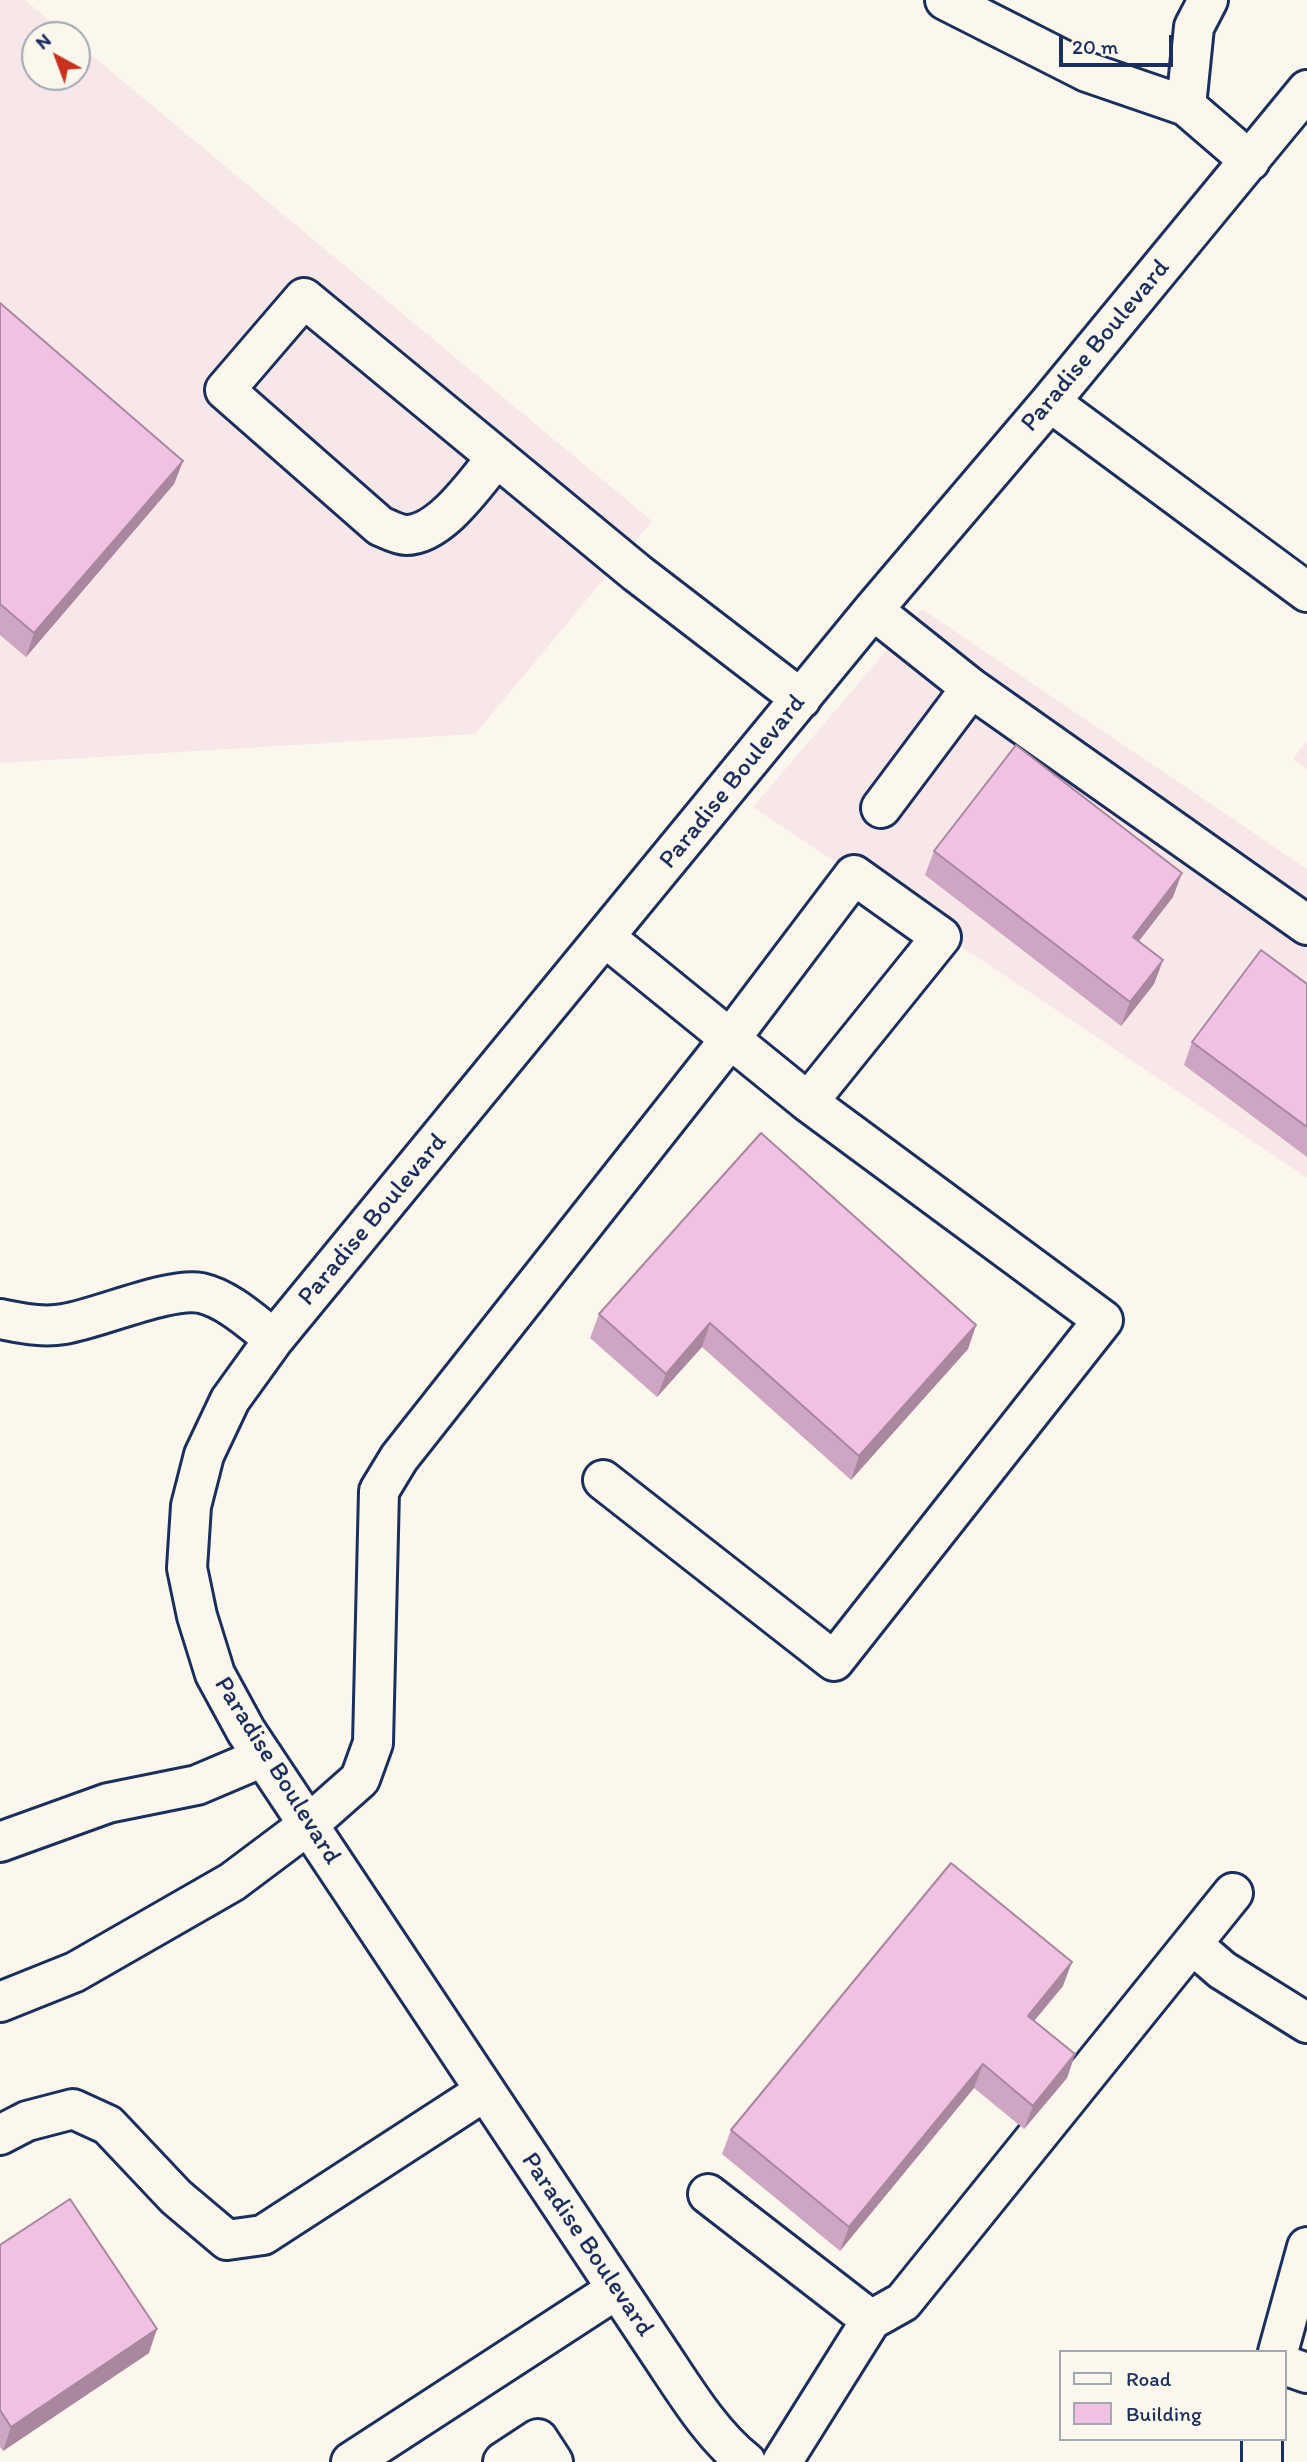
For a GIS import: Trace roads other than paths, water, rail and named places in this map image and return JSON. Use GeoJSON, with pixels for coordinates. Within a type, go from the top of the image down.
{"type":"FeatureCollection","features":[{"type":"Feature","properties":{"kind":"street"},"geometry":{"type":"LineString","coordinates":[[945,0],[1087,72],[1186,106],[1250,161]]}},
{"type":"Feature","properties":{"kind":"street"},"geometry":{"type":"LineString","coordinates":[[1186,106],[1194,27],[1208,0]]}},
{"type":"Feature","properties":{"kind":"street","name":"Paradise Boulevard"},"geometry":{"type":"LineString","coordinates":[[746,2462],[698,2410],[246,1731],[215,1674],[197,1616],[187,1568],[191,1506],[204,1455],[230,1400],[274,1339],[873,610],[1250,161],[1302,105]]}},
{"type":"Feature","properties":{"kind":"street"},"geometry":{"type":"LineString","coordinates":[[497,457],[463,500],[427,531],[404,536],[380,526],[225,390],[304,298],[497,457],[637,573],[801,699]]}},
{"type":"Feature","properties":{"kind":"street"},"geometry":{"type":"LineString","coordinates":[[1050,402],[1307,592]]}},
{"type":"Feature","properties":{"kind":"street"},"geometry":{"type":"LineString","coordinates":[[873,610],[971,688],[1307,925]]}},
{"type":"Feature","properties":{"kind":"street"},"geometry":{"type":"LineString","coordinates":[[881,808],[971,688]]}},
{"type":"Feature","properties":{"kind":"street"},"geometry":{"type":"LineString","coordinates":[[0,2002],[75,1972],[232,1882],[308,1825],[360,1779],[373,1743],[379,1490],[399,1458],[730,1039],[854,875],[941,937],[808,1102]]}},
{"type":"Feature","properties":{"kind":"street"},"geometry":{"type":"LineString","coordinates":[[603,1480],[834,1661],[1103,1320],[808,1102],[606,938]]}},
{"type":"Feature","properties":{"kind":"street"},"geometry":{"type":"LineString","coordinates":[[0,1320],[38,1326],[62,1325],[177,1294],[200,1293],[223,1302],[274,1339]]}},
{"type":"Feature","properties":{"kind":"street"},"geometry":{"type":"LineString","coordinates":[[0,1842],[108,1803],[197,1785],[263,1757]]}},
{"type":"Feature","properties":{"kind":"street"},"geometry":{"type":"LineString","coordinates":[[782,2462],[872,2320],[902,2302],[1233,1893]]}},
{"type":"Feature","properties":{"kind":"street"},"geometry":{"type":"LineString","coordinates":[[1192,1944],[1222,1970],[1307,2023]]}},
{"type":"Feature","properties":{"kind":"street"},"geometry":{"type":"LineString","coordinates":[[0,2135],[27,2121],[73,2109],[108,2125],[176,2197],[227,2241],[263,2235],[485,2091]]}},
{"type":"Feature","properties":{"kind":"street"},"geometry":{"type":"LineString","coordinates":[[708,2194],[872,2320]]}},
{"type":"Feature","properties":{"kind":"street"},"geometry":{"type":"LineString","coordinates":[[1279,2350],[1307,2247]]}},
{"type":"Feature","properties":{"kind":"street"},"geometry":{"type":"LineString","coordinates":[[351,2462],[617,2289]]}},
{"type":"Feature","properties":{"kind":"street"},"geometry":{"type":"LineString","coordinates":[[1286,2366],[1307,2373]]}},
{"type":"Feature","properties":{"kind":"street"},"geometry":{"type":"LineString","coordinates":[[503,2462],[538,2438],[553,2462]]}},
{"type":"Feature","properties":{"kind":"street"},"geometry":{"type":"LineString","coordinates":[[1262,2441],[1262,2462]]}}]}
